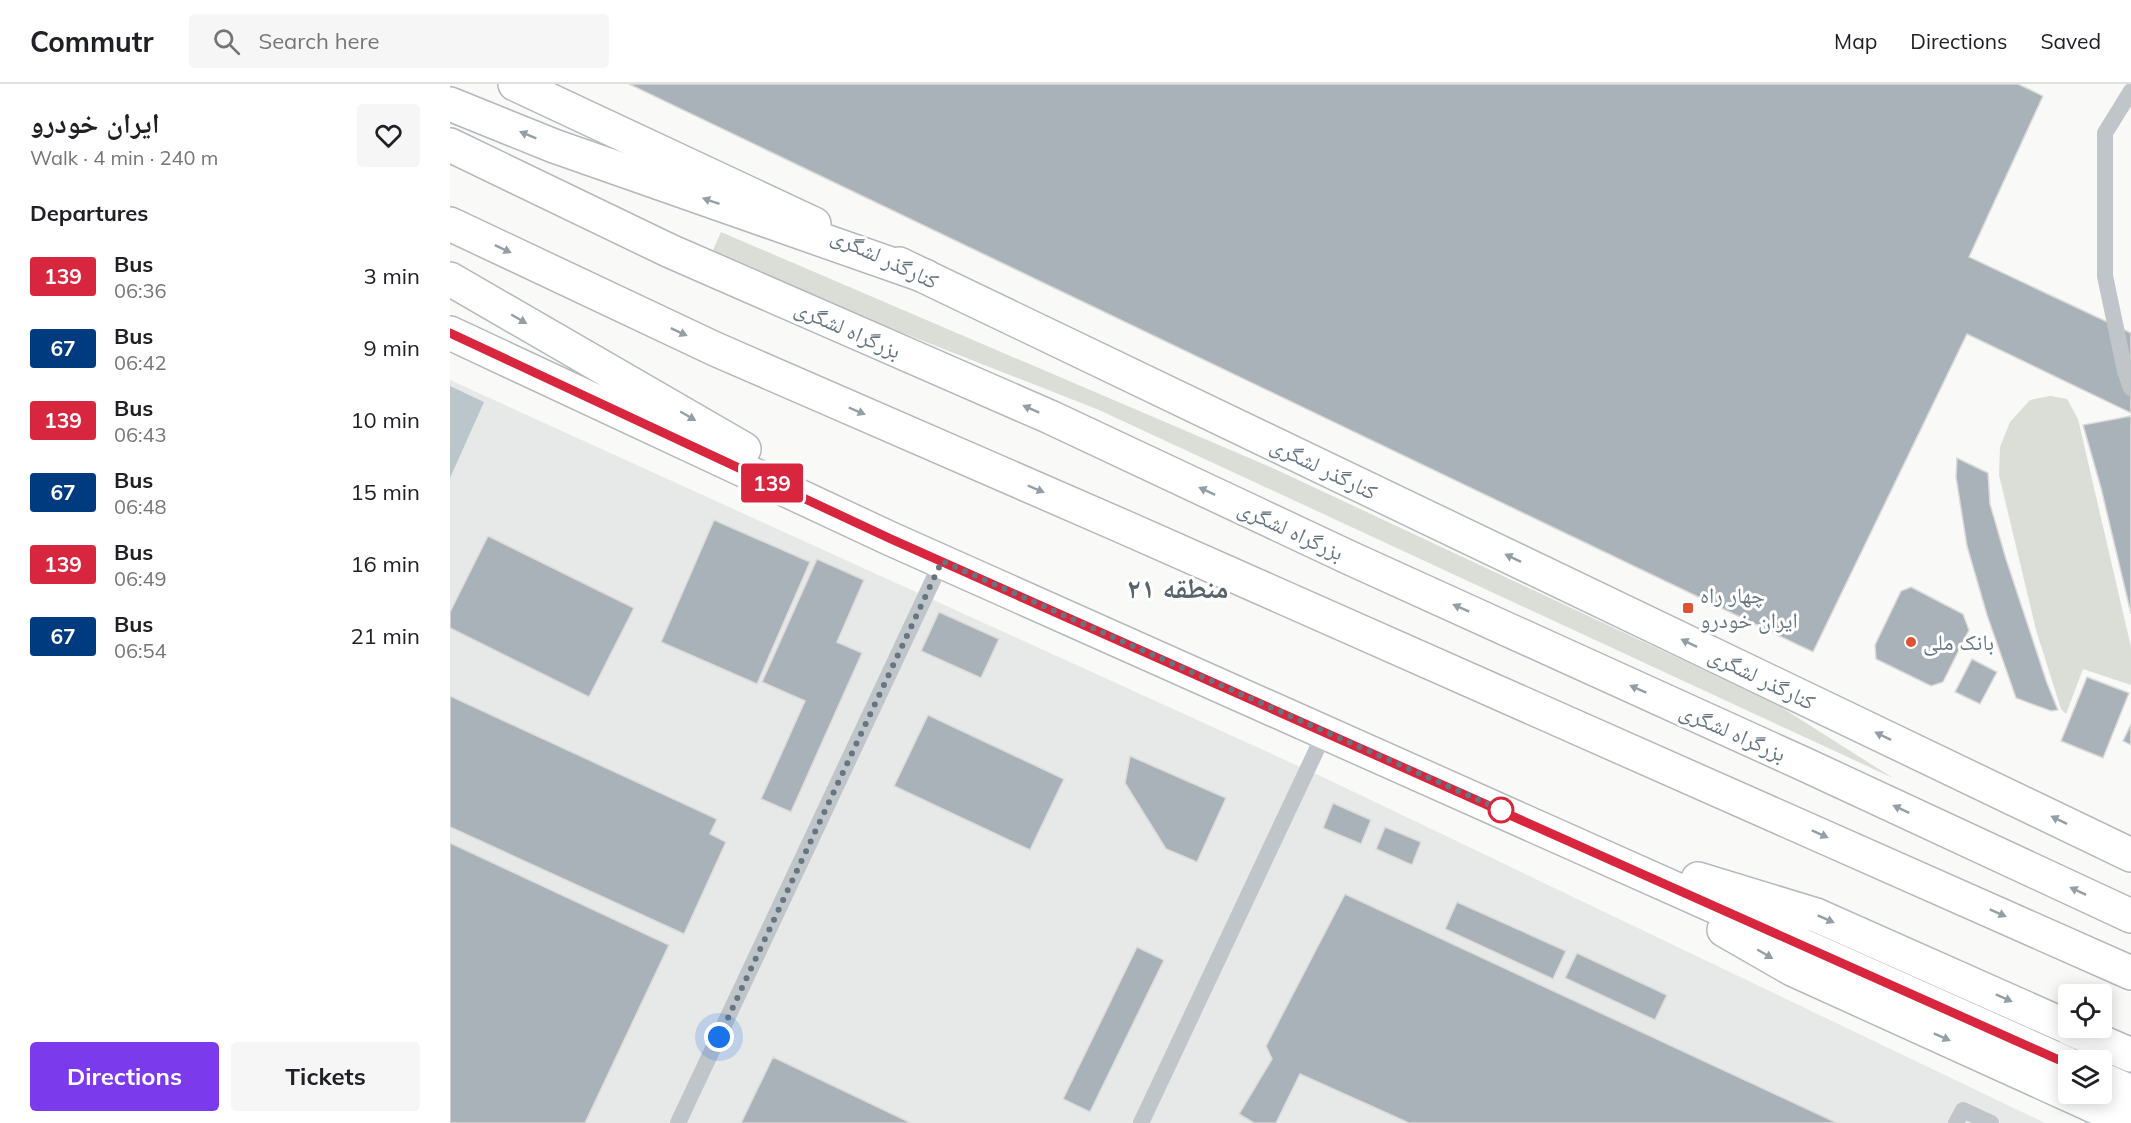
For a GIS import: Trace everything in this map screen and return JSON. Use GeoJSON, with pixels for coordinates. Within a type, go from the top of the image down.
{"type":"FeatureCollection","features":[{"type":"Feature","properties":{"kind":"main road","name":"کنارگذر لشگری"},"geometry":{"type":"LineString","coordinates":[[515,84],[925,276],[2131,855]]}},
{"type":"Feature","properties":{"kind":"main road"},"geometry":{"type":"LineString","coordinates":[[450,104],[554,146],[925,276]]}},
{"type":"Feature","properties":{"kind":"main road","name":"بزرگراه لشگری"},"geometry":{"type":"LineString","coordinates":[[450,145],[670,250],[1050,417],[1350,558],[1806,765],[2131,916]]}},
{"type":"Feature","properties":{"kind":"main road"},"geometry":{"type":"LineString","coordinates":[[450,224],[715,350],[1124,527],[2131,973]]}},
{"type":"Feature","properties":{"kind":"main road"},"geometry":{"type":"LineString","coordinates":[[450,279],[782,471],[891,539]]}},
{"type":"Feature","properties":{"kind":"main road"},"geometry":{"type":"LineString","coordinates":[[450,333],[891,539],[2058,1060]]}},
{"type":"Feature","properties":{"kind":"main road"},"geometry":{"type":"LineString","coordinates":[[2096,838],[2131,850]]}},
{"type":"Feature","properties":{"kind":"main road"},"geometry":{"type":"LineString","coordinates":[[1569,841],[1816,915],[2058,1022]]}},
{"type":"Feature","properties":{"kind":"main road"},"geometry":{"type":"LineString","coordinates":[[1569,841],[1792,969],[2131,1123]]}},
{"type":"Feature","properties":{"kind":"main road"},"geometry":{"type":"LineString","coordinates":[[2093,1038],[2131,1055]]}},
{"type":"Feature","properties":{"kind":"main road"},"geometry":{"type":"LineString","coordinates":[[2112,1083],[2131,1092]]}},
{"type":"Feature","properties":{"kind":"lane"},"geometry":{"type":"LineString","coordinates":[[2131,91],[2106,133],[2105,228],[2105,276],[2125,371],[2131,388]]}},
{"type":"Feature","properties":{"kind":"lane"},"geometry":{"type":"LineString","coordinates":[[678,1123],[942,561]]}},
{"type":"Feature","properties":{"kind":"lane"},"geometry":{"type":"LineString","coordinates":[[1141,1123],[1325,732]]}},
{"type":"Feature","properties":{"kind":"lane"},"geometry":{"type":"LineString","coordinates":[[1956,1123],[1963,1110],[1991,1123]]}},
{"type":"Feature","properties":{"kind":"shaded area"},"geometry":{"type":"Polygon","coordinates":[[[721,232],[1277,470],[1776,704],[1893,778],[1099,410],[710,257],[721,232]]]}},
{"type":"Feature","properties":{"kind":"shaded area"},"geometry":{"type":"Polygon","coordinates":[[[450,380],[1329,780],[2045,1123],[450,1123],[450,380]]]}},
{"type":"Feature","properties":{"kind":"shaded area"},"geometry":{"type":"Polygon","coordinates":[[[450,386],[484,402],[450,478],[450,386]]]}},
{"type":"Feature","properties":{"kind":"shaded area"},"geometry":{"type":"Polygon","coordinates":[[[2050,396],[2067,399],[2078,419],[2131,647],[2131,685],[2083,669],[2066,714],[2061,709],[2036,630],[1999,475],[2000,447],[2010,422],[2030,400],[2050,396]]]}},
{"type":"Feature","properties":{"kind":"building"},"geometry":{"type":"Polygon","coordinates":[[[629,84],[2018,84],[2043,96],[1969,257],[2131,333],[2131,413],[1967,334],[1813,652],[629,84]]]}},
{"type":"Feature","properties":{"kind":"building"},"geometry":{"type":"Polygon","coordinates":[[[2131,416],[2131,614],[2101,488],[2083,425],[2131,416]]]}},
{"type":"Feature","properties":{"kind":"building"},"geometry":{"type":"Polygon","coordinates":[[[1957,458],[1988,473],[1990,504],[2006,559],[2058,710],[2051,711],[2016,698],[1987,615],[1967,546],[1956,477],[1957,458]]]}},
{"type":"Feature","properties":{"kind":"building"},"geometry":{"type":"Polygon","coordinates":[[[714,520],[810,562],[757,684],[661,642],[714,520]]]}},
{"type":"Feature","properties":{"kind":"building"},"geometry":{"type":"Polygon","coordinates":[[[488,536],[634,608],[589,697],[450,628],[450,612],[488,536]]]}},
{"type":"Feature","properties":{"kind":"building"},"geometry":{"type":"Polygon","coordinates":[[[817,559],[864,580],[837,642],[862,653],[791,812],[761,799],[805,701],[762,682],[817,559]]]}},
{"type":"Feature","properties":{"kind":"building"},"geometry":{"type":"Polygon","coordinates":[[[1911,587],[1963,614],[1969,630],[1943,682],[1931,686],[1876,659],[1875,645],[1901,591],[1911,587]]]}},
{"type":"Feature","properties":{"kind":"building"},"geometry":{"type":"Polygon","coordinates":[[[939,612],[999,639],[981,678],[921,651],[939,612]]]}},
{"type":"Feature","properties":{"kind":"building"},"geometry":{"type":"Polygon","coordinates":[[[1972,659],[1997,672],[1980,704],[1955,692],[1972,659]]]}},
{"type":"Feature","properties":{"kind":"building"},"geometry":{"type":"Polygon","coordinates":[[[2087,677],[2129,693],[2103,758],[2061,741],[2087,677]]]}},
{"type":"Feature","properties":{"kind":"building"},"geometry":{"type":"Polygon","coordinates":[[[450,696],[717,819],[710,834],[726,842],[684,934],[450,827],[450,696]]]}},
{"type":"Feature","properties":{"kind":"building"},"geometry":{"type":"Polygon","coordinates":[[[928,715],[1064,779],[1030,850],[894,786],[928,715]]]}},
{"type":"Feature","properties":{"kind":"building"},"geometry":{"type":"Polygon","coordinates":[[[2131,724],[2131,745],[2123,741],[2131,724]]]}},
{"type":"Feature","properties":{"kind":"building"},"geometry":{"type":"Polygon","coordinates":[[[1130,756],[1226,798],[1197,862],[1166,849],[1125,783],[1130,756]]]}},
{"type":"Feature","properties":{"kind":"building"},"geometry":{"type":"Polygon","coordinates":[[[1333,803],[1371,820],[1361,844],[1323,828],[1333,803]]]}},
{"type":"Feature","properties":{"kind":"building"},"geometry":{"type":"Polygon","coordinates":[[[1385,827],[1421,842],[1412,865],[1376,849],[1385,827]]]}},
{"type":"Feature","properties":{"kind":"building"},"geometry":{"type":"Polygon","coordinates":[[[450,843],[669,945],[585,1123],[450,1123],[450,843]]]}},
{"type":"Feature","properties":{"kind":"building"},"geometry":{"type":"Polygon","coordinates":[[[1345,894],[1837,1123],[1409,1123],[1300,1074],[1276,1123],[1254,1123],[1239,1114],[1272,1059],[1266,1046],[1345,894]]]}},
{"type":"Feature","properties":{"kind":"building"},"geometry":{"type":"Polygon","coordinates":[[[1457,902],[1566,951],[1553,979],[1445,929],[1457,902]]]}},
{"type":"Feature","properties":{"kind":"building"},"geometry":{"type":"Polygon","coordinates":[[[1137,947],[1164,960],[1090,1112],[1063,1099],[1137,947]]]}},
{"type":"Feature","properties":{"kind":"building"},"geometry":{"type":"Polygon","coordinates":[[[1577,953],[1667,995],[1655,1020],[1565,978],[1577,953]]]}},
{"type":"Feature","properties":{"kind":"building"},"geometry":{"type":"Polygon","coordinates":[[[773,1057],[911,1123],[741,1123],[773,1057]]]}},
{"type":"Feature","properties":{"kind":"bus line","name":"139"},"geometry":{"type":"LineString","coordinates":[[450,333],[891,539],[2058,1060]]}},
{"type":"Feature","properties":{"kind":"place","name":"چهار راه ایران خودرو"},"geometry":{"type":"Point","coordinates":[1688,608]}},
{"type":"Feature","properties":{"kind":"place","name":"بانک ملی"},"geometry":{"type":"Point","coordinates":[1911,642]}},
{"type":"Feature","properties":{"kind":"district","name":"منطقه ۲۱"},"geometry":{"type":"Point","coordinates":[1178,587]}},
{"type":"Feature","properties":{"kind":"route"},"geometry":{"type":"LineString","coordinates":[[719,1037],[942,561],[1508,813],[1501,810]]}}]}
